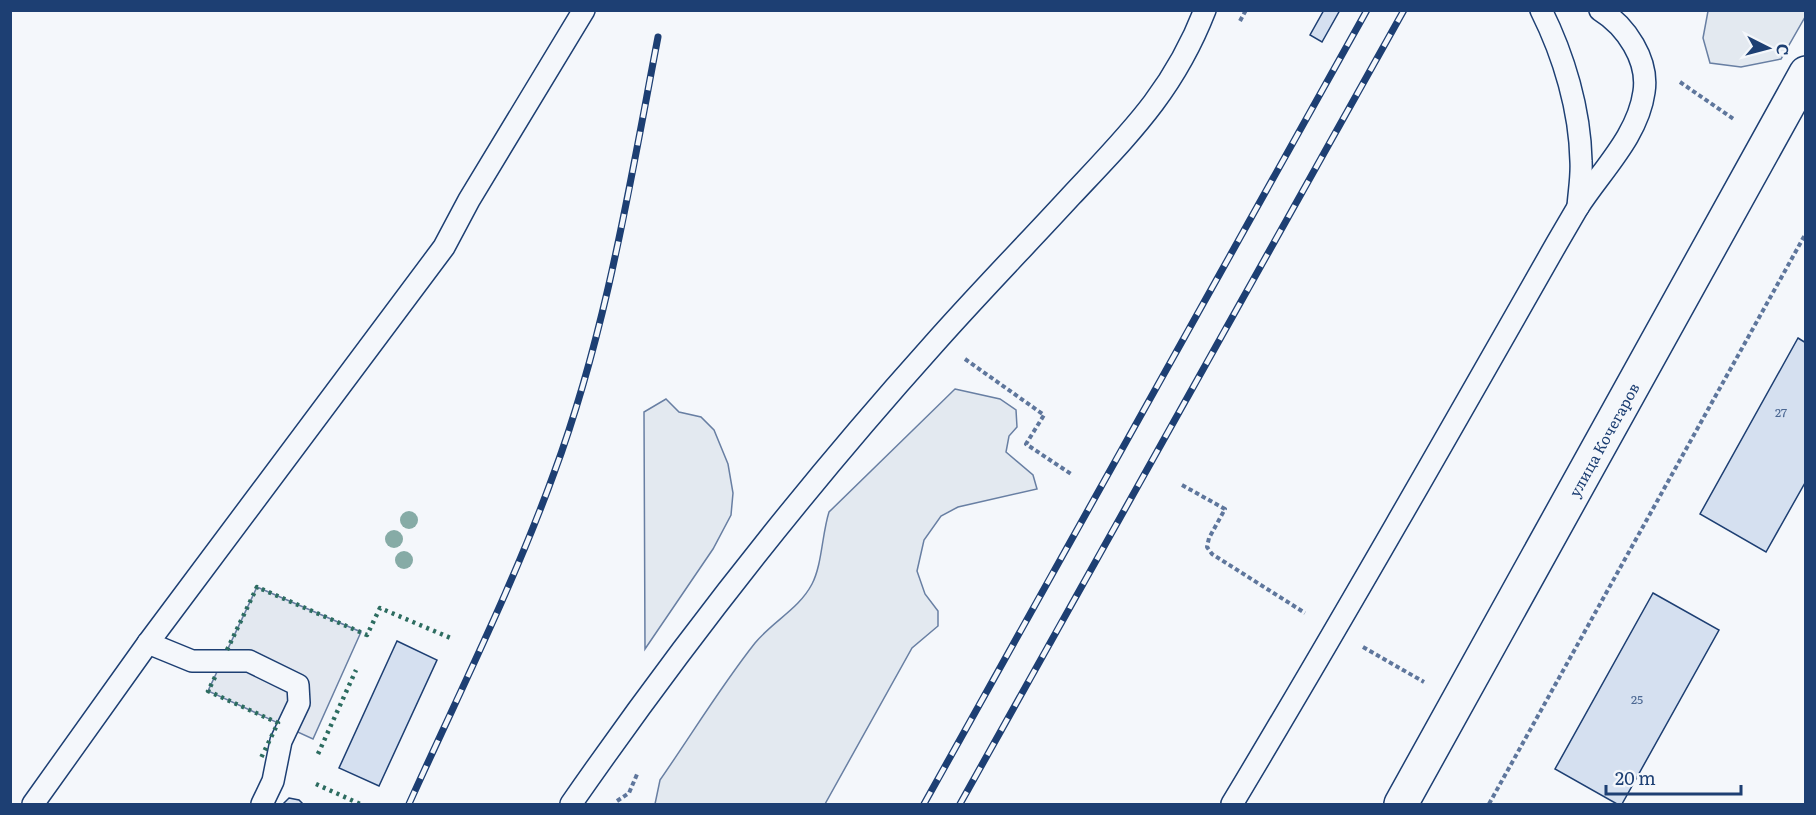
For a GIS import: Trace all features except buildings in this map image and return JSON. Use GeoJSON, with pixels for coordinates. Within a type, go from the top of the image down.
{"type":"FeatureCollection","features":[{"type":"Feature","properties":{"kind":"street","name":"улица Кочегаров"},"geometry":{"type":"LineString","coordinates":[[1401,804],[1806,73]]}},
{"type":"Feature","properties":{"kind":"lane"},"geometry":{"type":"LineString","coordinates":[[33,804],[148,643],[444,247],[469,200],[584,10]]}},
{"type":"Feature","properties":{"kind":"lane"},"geometry":{"type":"LineString","coordinates":[[571,804],[715,604],[785,514],[933,345],[1134,130],[1169,83],[1194,38],[1205,10]]}},
{"type":"Feature","properties":{"kind":"lane"},"geometry":{"type":"LineString","coordinates":[[1541,10],[1569,82],[1577,123],[1581,161],[1578,207]]}},
{"type":"Feature","properties":{"kind":"lane"},"geometry":{"type":"LineString","coordinates":[[1232,804],[1335,632],[1578,207],[1625,140],[1638,115],[1645,90],[1643,68],[1637,50],[1624,31],[1600,10]]}},
{"type":"Feature","properties":{"kind":"lane"},"geometry":{"type":"LineString","coordinates":[[148,643],[192,661],[249,661],[298,685],[299,703],[281,741],[273,782],[262,804]]}},
{"type":"Feature","properties":{"kind":"path"},"geometry":{"type":"LineString","coordinates":[[1237,26],[1246,10]]}},
{"type":"Feature","properties":{"kind":"path"},"geometry":{"type":"LineString","coordinates":[[1637,50],[1718,110],[1767,140]]}},
{"type":"Feature","properties":{"kind":"path"},"geometry":{"type":"LineString","coordinates":[[1489,804],[1806,233]]}},
{"type":"Feature","properties":{"kind":"path"},"geometry":{"type":"LineString","coordinates":[[970,349],[962,357],[1044,415],[1026,444],[1071,474]]}},
{"type":"Feature","properties":{"kind":"path"},"geometry":{"type":"LineString","coordinates":[[1182,484],[1226,509],[1209,538]]}},
{"type":"Feature","properties":{"kind":"shaded area"},"geometry":{"type":"Polygon","coordinates":[[[1708,11],[1805,11],[1805,17],[1781,59],[1741,67],[1710,63],[1703,38],[1708,11]]]}},
{"type":"Feature","properties":{"kind":"shaded area"},"geometry":{"type":"Polygon","coordinates":[[[955,389],[1000,399],[1016,410],[1017,427],[1009,436],[1006,452],[1033,475],[1037,489],[958,507],[941,516],[924,540],[917,571],[925,594],[938,611],[938,626],[912,648],[825,804],[655,804],[660,780],[730,676],[755,643],[807,593],[818,568],[829,512],[955,389]]]}},
{"type":"Feature","properties":{"kind":"shaded area"},"geometry":{"type":"Polygon","coordinates":[[[666,399],[679,412],[701,417],[714,430],[728,464],[733,493],[731,515],[713,549],[645,649],[644,412],[666,399]]]}},
{"type":"Feature","properties":{"kind":"shaded area"},"geometry":{"type":"Polygon","coordinates":[[[257,587],[361,632],[313,739],[208,691],[257,587]]]}},
{"type":"Feature","properties":{"kind":"railway"},"geometry":{"type":"LineString","coordinates":[[924,804],[1367,10]]}},
{"type":"Feature","properties":{"kind":"railway"},"geometry":{"type":"LineString","coordinates":[[960,804],[1404,10]]}},
{"type":"Feature","properties":{"kind":"railway"},"geometry":{"type":"LineString","coordinates":[[409,804],[521,557],[572,420],[615,257],[658,37]]}},
{"type":"Feature","properties":{"kind":"hedge"},"geometry":{"type":"LineString","coordinates":[[227,650],[257,587],[367,635],[380,608],[453,639]]}},
{"type":"Feature","properties":{"kind":"hedge"},"geometry":{"type":"LineString","coordinates":[[318,754],[356,670]]}},
{"type":"Feature","properties":{"kind":"hedge"},"geometry":{"type":"LineString","coordinates":[[215,677],[208,691],[278,723],[260,760]]}},
{"type":"Feature","properties":{"kind":"hedge"},"geometry":{"type":"LineString","coordinates":[[316,784],[360,804]]}}]}
